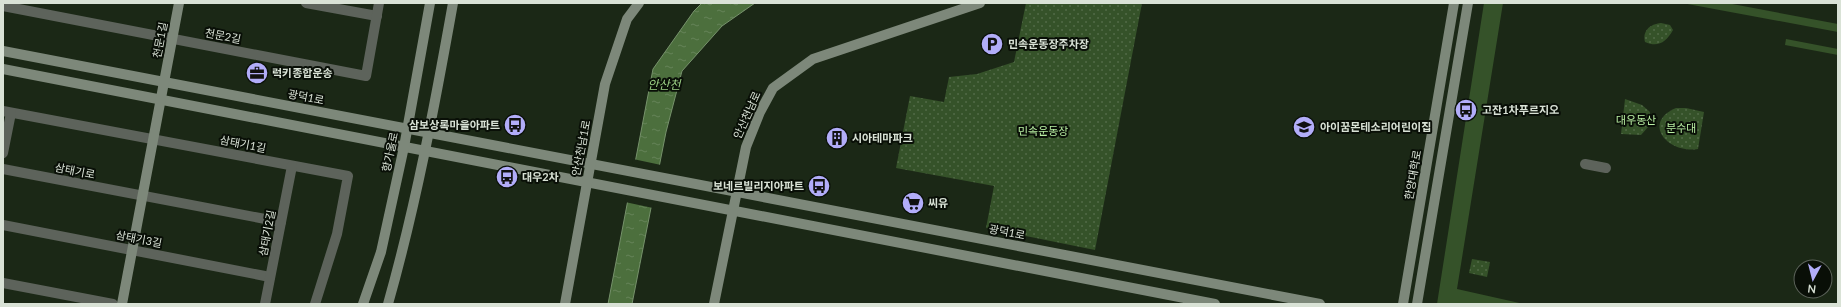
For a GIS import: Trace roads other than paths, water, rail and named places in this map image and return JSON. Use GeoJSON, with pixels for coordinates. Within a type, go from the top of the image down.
{"type":"FeatureCollection","features":[{"type":"Feature","properties":{"kind":"street","name":"천문1길"},"geometry":{"type":"LineString","coordinates":[[164,81],[179,3]]}},
{"type":"Feature","properties":{"kind":"street"},"geometry":{"type":"LineString","coordinates":[[306,3],[377,16]]}},
{"type":"Feature","properties":{"kind":"street","name":"천문2길"},"geometry":{"type":"LineString","coordinates":[[3,6],[366,76],[379,3]]}},
{"type":"Feature","properties":{"kind":"street","name":"항가울로"},"geometry":{"type":"LineString","coordinates":[[363,304],[381,252],[404,147],[430,3]]}},
{"type":"Feature","properties":{"kind":"street"},"geometry":{"type":"LineString","coordinates":[[388,304],[402,254],[429,134],[453,3]]}},
{"type":"Feature","properties":{"kind":"street","name":"안산천남1로"},"geometry":{"type":"LineString","coordinates":[[565,304],[605,84],[627,19],[639,3]]}},
{"type":"Feature","properties":{"kind":"street","name":"안산천남로"},"geometry":{"type":"LineString","coordinates":[[714,304],[746,147],[760,112],[773,88],[813,59],[980,3]]}},
{"type":"Feature","properties":{"kind":"street","name":"한양대학로"},"geometry":{"type":"LineString","coordinates":[[1403,304],[1454,3]]}},
{"type":"Feature","properties":{"kind":"street"},"geometry":{"type":"LineString","coordinates":[[1417,304],[1468,3]]}},
{"type":"Feature","properties":{"kind":"street","name":"광덕1로"},"geometry":{"type":"LineString","coordinates":[[3,52],[164,81],[429,134],[1320,304]]}},
{"type":"Feature","properties":{"kind":"street"},"geometry":{"type":"LineString","coordinates":[[3,69],[424,152],[686,201],[732,212],[1215,304]]}},
{"type":"Feature","properties":{"kind":"street"},"geometry":{"type":"LineString","coordinates":[[122,304],[164,81]]}},
{"type":"Feature","properties":{"kind":"street"},"geometry":{"type":"LineString","coordinates":[[3,153],[7,112]]}},
{"type":"Feature","properties":{"kind":"street","name":"삼태기1길"},"geometry":{"type":"LineString","coordinates":[[7,112],[348,176],[337,234],[316,304]]}},
{"type":"Feature","properties":{"kind":"street"},"geometry":{"type":"LineString","coordinates":[[1585,164],[1606,168]]}},
{"type":"Feature","properties":{"kind":"street","name":"삼태기2길"},"geometry":{"type":"LineString","coordinates":[[265,304],[292,166]]}},
{"type":"Feature","properties":{"kind":"street","name":"삼태기로"},"geometry":{"type":"LineString","coordinates":[[3,169],[281,222]]}},
{"type":"Feature","properties":{"kind":"street","name":"삼태기3길"},"geometry":{"type":"LineString","coordinates":[[3,225],[270,277]]}},
{"type":"Feature","properties":{"kind":"street"},"geometry":{"type":"LineString","coordinates":[[3,283],[113,304]]}},
{"type":"Feature","properties":{"kind":"street"},"geometry":{"type":"LineString","coordinates":[[57,304],[59,294]]}},
{"type":"Feature","properties":{"kind":"water","name":"안산천"},"geometry":{"type":"Polygon","coordinates":[[[702,3],[755,3],[722,26],[682,71],[666,132],[632,304],[608,304],[653,69],[694,11],[702,3]]]}},
{"type":"Feature","properties":{"kind":"place","name":"민속운동장주차장"},"geometry":{"type":"Point","coordinates":[992,44]}},
{"type":"Feature","properties":{"kind":"place","name":"럭키종합운송"},"geometry":{"type":"Point","coordinates":[257,73]}},
{"type":"Feature","properties":{"kind":"place","name":"고잔1차푸르지오"},"geometry":{"type":"Point","coordinates":[1466,110]}},
{"type":"Feature","properties":{"kind":"place","name":"삼보상록마을아파트"},"geometry":{"type":"Point","coordinates":[515,125]}},
{"type":"Feature","properties":{"kind":"place","name":"아이꿈몬테소리어린이집"},"geometry":{"type":"Point","coordinates":[1304,127]}},
{"type":"Feature","properties":{"kind":"place","name":"시아테마파크"},"geometry":{"type":"Point","coordinates":[837,138]}},
{"type":"Feature","properties":{"kind":"place","name":"대우2차"},"geometry":{"type":"Point","coordinates":[507,177]}},
{"type":"Feature","properties":{"kind":"place","name":"보네르빌리지아파트"},"geometry":{"type":"Point","coordinates":[819,186]}},
{"type":"Feature","properties":{"kind":"place","name":"씨유"},"geometry":{"type":"Point","coordinates":[913,203]}},
{"type":"Feature","properties":{"kind":"park label","name":"대우동산"},"geometry":{"type":"Point","coordinates":[1636,120]}},
{"type":"Feature","properties":{"kind":"park label","name":"분수대"},"geometry":{"type":"Point","coordinates":[1681,128]}},
{"type":"Feature","properties":{"kind":"park label","name":"민속운동장"},"geometry":{"type":"Point","coordinates":[1043,131]}}]}
